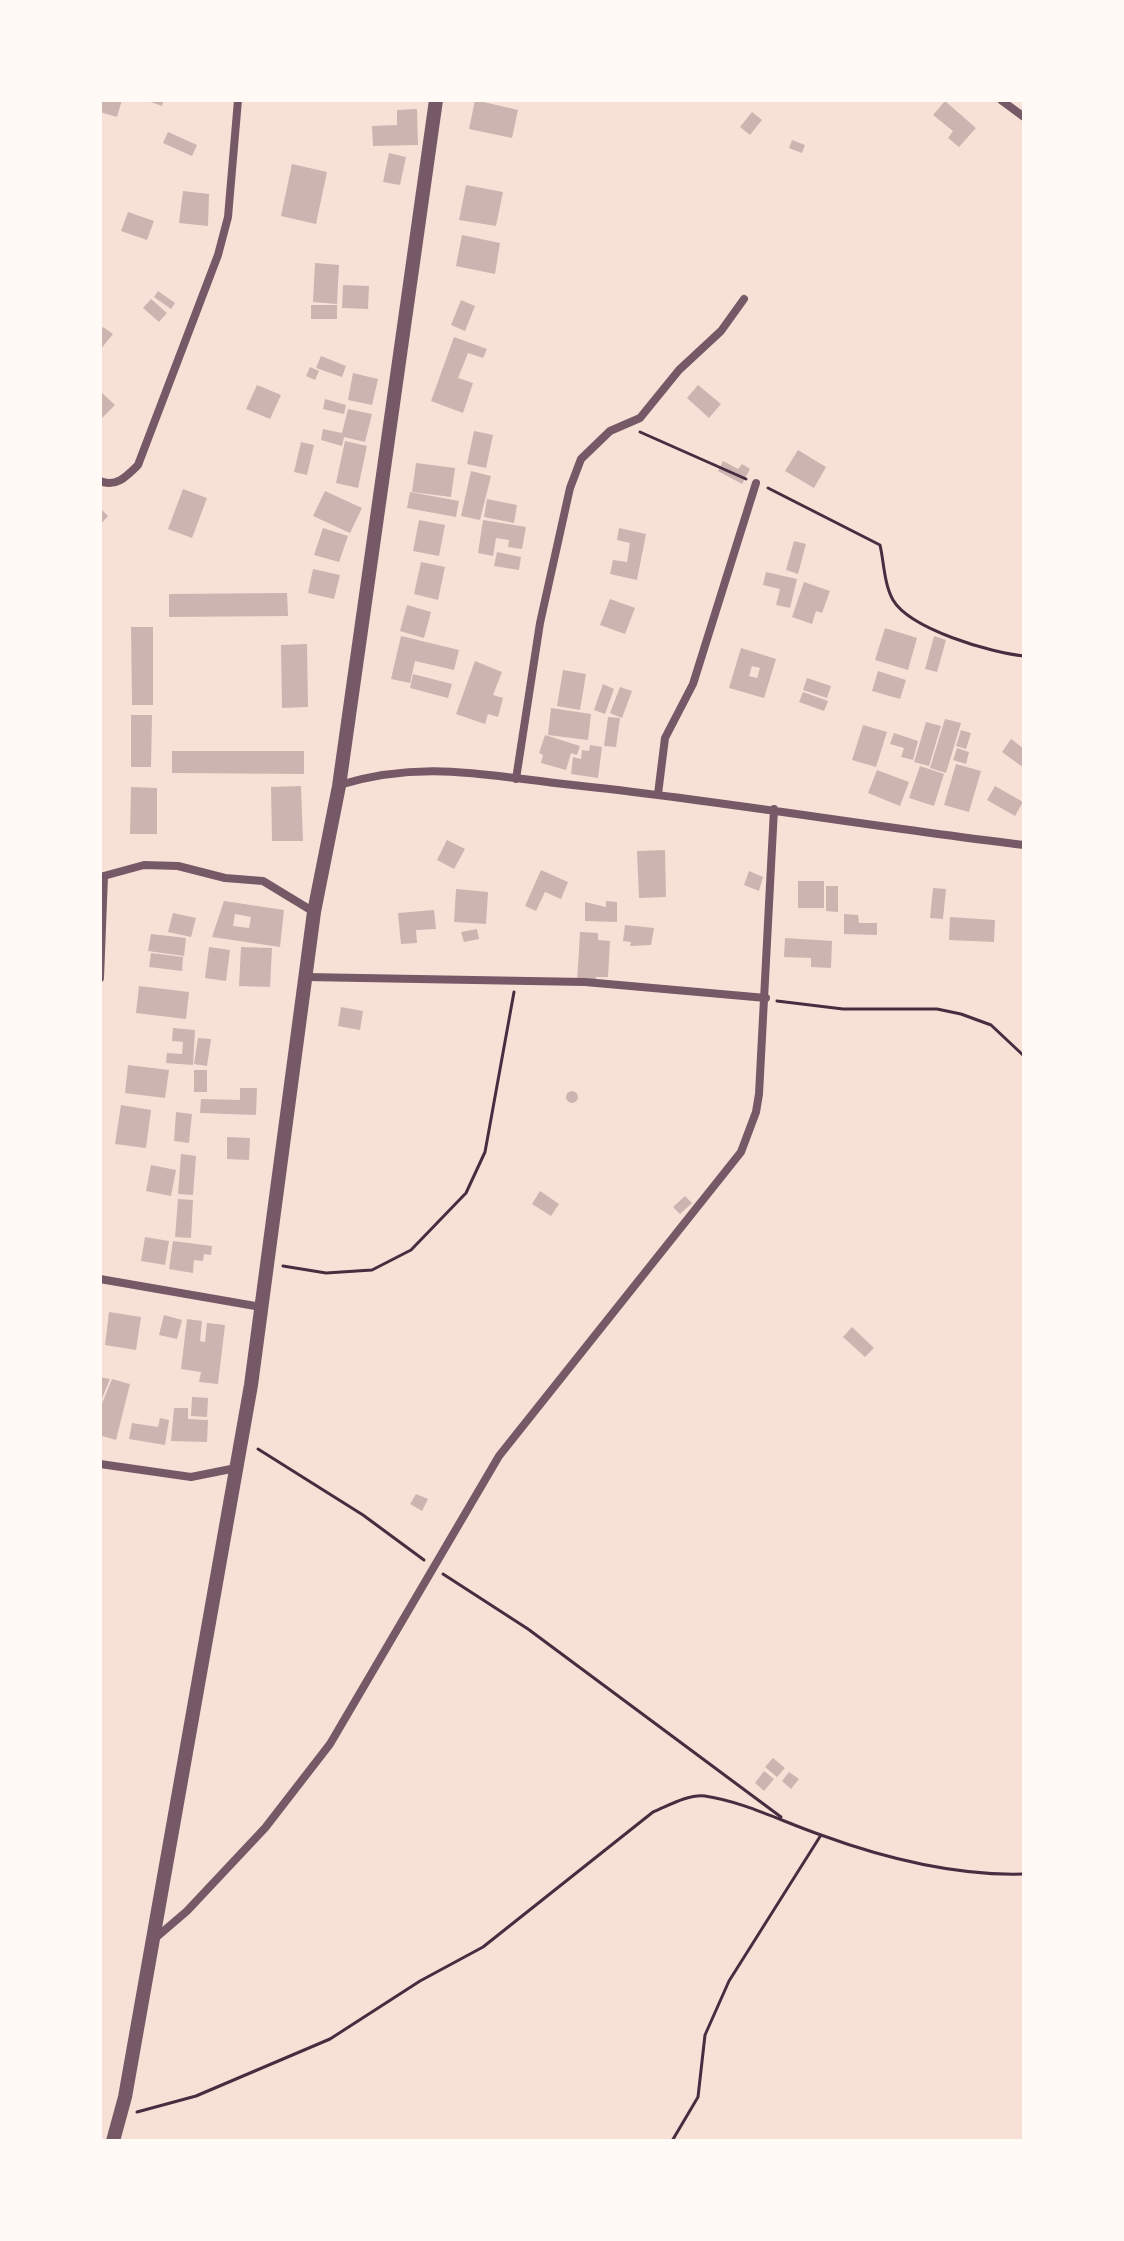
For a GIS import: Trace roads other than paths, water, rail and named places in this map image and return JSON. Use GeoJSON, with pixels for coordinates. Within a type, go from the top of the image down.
{"type":"FeatureCollection","features":[{"type":"Feature","properties":{"kind":"street"},"geometry":{"type":"LineString","coordinates":[[100,481],[111,484],[121,480],[138,465],[218,255],[228,217],[238,100]]}},
{"type":"Feature","properties":{"kind":"street"},"geometry":{"type":"LineString","coordinates":[[113,2141],[125,2097],[241,1438],[314,912],[339,786],[436,100]]}},
{"type":"Feature","properties":{"kind":"street"},"geometry":{"type":"LineString","coordinates":[[1001,100],[1024,117]]}},
{"type":"Feature","properties":{"kind":"street"},"geometry":{"type":"LineString","coordinates":[[516,779],[540,623],[570,488],[589,450],[610,431],[640,418],[679,370],[721,331],[744,299]]}},
{"type":"Feature","properties":{"kind":"street"},"geometry":{"type":"LineString","coordinates":[[658,794],[665,738],[693,684],[756,483]]}},
{"type":"Feature","properties":{"kind":"street"},"geometry":{"type":"LineString","coordinates":[[339,786],[406,769],[460,771],[774,809],[1024,845]]}},
{"type":"Feature","properties":{"kind":"street"},"geometry":{"type":"LineString","coordinates":[[150,1943],[187,1911],[265,1828],[330,1744],[478,1487],[523,1421],[741,1152],[756,1112],[766,999],[774,809]]}},
{"type":"Feature","properties":{"kind":"street"},"geometry":{"type":"LineString","coordinates":[[100,978],[102,876],[144,865],[178,866],[225,878],[263,881],[314,912]]}},
{"type":"Feature","properties":{"kind":"street"},"geometry":{"type":"LineString","coordinates":[[306,977],[628,984],[766,999]]}},
{"type":"Feature","properties":{"kind":"street"},"geometry":{"type":"LineString","coordinates":[[100,1279],[261,1307]]}},
{"type":"Feature","properties":{"kind":"street"},"geometry":{"type":"LineString","coordinates":[[100,1464],[191,1477],[236,1468]]}}]}
